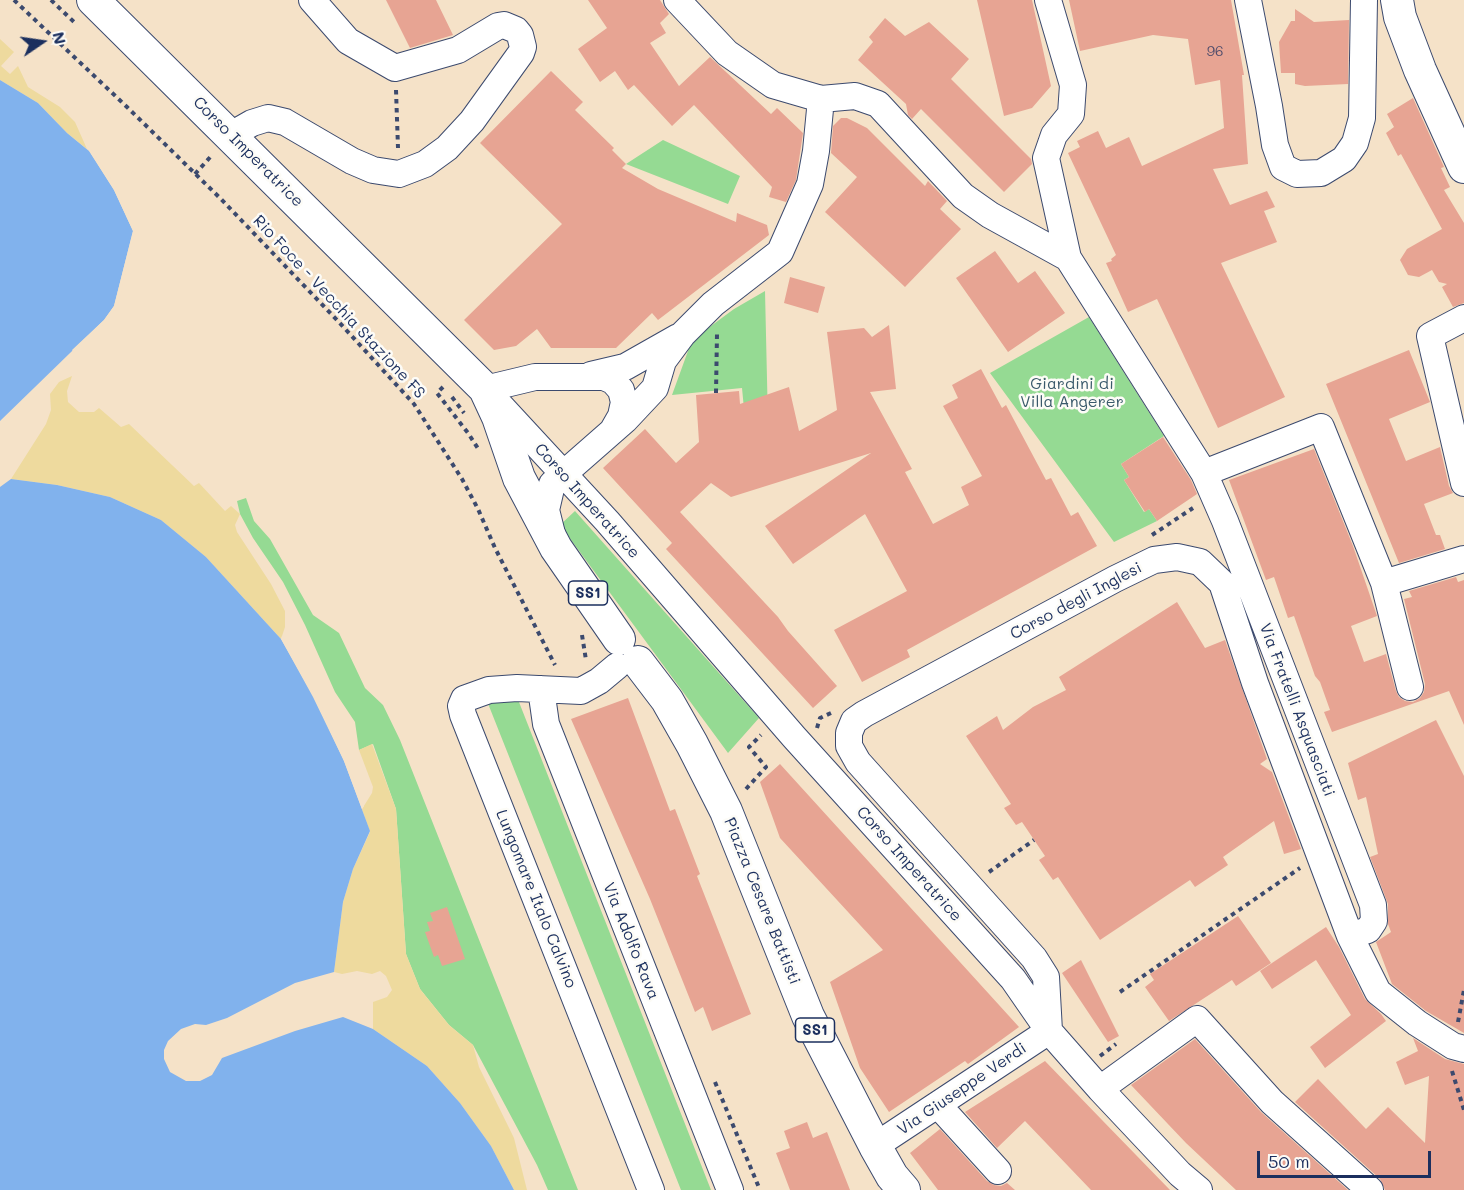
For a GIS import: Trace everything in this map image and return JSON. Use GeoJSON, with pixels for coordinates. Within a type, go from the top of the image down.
{"type":"FeatureCollection","features":[{"type":"Feature","properties":{"kind":"main road","name":"Corso Imperatrice"},"geometry":{"type":"LineString","coordinates":[[93,0],[222,145],[485,389]]}},
{"type":"Feature","properties":{"kind":"main road"},"geometry":{"type":"LineString","coordinates":[[1397,0],[1400,17],[1420,70],[1464,167]]}},
{"type":"Feature","properties":{"kind":"main road","name":"Piazza Cesare Battisti"},"geometry":{"type":"LineString","coordinates":[[485,389],[498,417],[519,478],[618,662],[667,700],[692,744],[726,811],[808,1016],[875,1146]]}},
{"type":"Feature","properties":{"kind":"main road","name":"SS1"},"geometry":{"type":"LineString","coordinates":[[875,1146],[897,1185]]}},
{"type":"Feature","properties":{"kind":"street"},"geometry":{"type":"LineString","coordinates":[[222,145],[252,123],[268,118],[285,122],[359,165],[373,170],[399,174],[425,164],[447,148],[472,121],[521,53],[523,40],[520,34],[511,26],[498,26],[458,50],[395,68],[348,40],[312,0]]}},
{"type":"Feature","properties":{"kind":"street"},"geometry":{"type":"LineString","coordinates":[[556,548],[546,510],[552,484],[613,430],[655,388],[663,361],[683,334],[707,311],[780,252],[810,184],[816,151],[820,99],[773,85],[728,54],[677,0]]}},
{"type":"Feature","properties":{"kind":"street","name":"Via Fratelli Asquasciati"},"geometry":{"type":"LineString","coordinates":[[1048,0],[1073,85],[1071,114],[1054,135],[1046,159],[1068,258],[1204,473],[1373,906],[1374,921],[1368,930],[1350,936]]}},
{"type":"Feature","properties":{"kind":"street"},"geometry":{"type":"LineString","coordinates":[[1248,0],[1275,146],[1283,166],[1298,174],[1322,173],[1344,159],[1356,143],[1362,118],[1364,0]]}},
{"type":"Feature","properties":{"kind":"street","name":"Via Fratelli Asquasciati"},"geometry":{"type":"LineString","coordinates":[[820,99],[855,96],[878,104],[963,195],[990,215],[1068,258]]}},
{"type":"Feature","properties":{"kind":"street"},"geometry":{"type":"LineString","coordinates":[[1464,318],[1430,336],[1464,483]]}},
{"type":"Feature","properties":{"kind":"street"},"geometry":{"type":"LineString","coordinates":[[590,375],[625,367],[683,334]]}},
{"type":"Feature","properties":{"kind":"street"},"geometry":{"type":"LineString","coordinates":[[485,389],[535,377],[604,376],[613,381],[621,390],[624,402],[621,416],[613,430]]}},
{"type":"Feature","properties":{"kind":"street","name":"Corso Imperatrice"},"geometry":{"type":"LineString","coordinates":[[485,389],[563,474],[794,737],[1013,979],[1049,1031],[1100,1089],[1198,1190]]}},
{"type":"Feature","properties":{"kind":"street"},"geometry":{"type":"LineString","coordinates":[[1204,473],[1321,427],[1384,583],[1410,687]]}},
{"type":"Feature","properties":{"kind":"street","name":"Corso degli Inglesi"},"geometry":{"type":"LineString","coordinates":[[1049,1031],[1046,977],[1034,958],[858,762],[849,746],[849,733],[854,722],[864,714],[1115,579],[1154,560],[1177,556],[1200,562],[1221,583],[1255,683],[1350,936],[1378,992],[1417,1023],[1459,1047]]}},
{"type":"Feature","properties":{"kind":"street"},"geometry":{"type":"LineString","coordinates":[[1384,583],[1464,559]]}},
{"type":"Feature","properties":{"kind":"street"},"geometry":{"type":"LineString","coordinates":[[550,690],[581,691],[618,662]]}},
{"type":"Feature","properties":{"kind":"street","name":"Lungomare Italo Calvino"},"geometry":{"type":"LineString","coordinates":[[550,690],[517,688],[479,692],[464,699],[461,706],[651,1190]]}},
{"type":"Feature","properties":{"kind":"street","name":"Via Adolfo Rava"},"geometry":{"type":"LineString","coordinates":[[550,690],[546,724],[730,1190]]}},
{"type":"Feature","properties":{"kind":"street"},"geometry":{"type":"LineString","coordinates":[[1100,1089],[1197,1019],[1272,1102],[1370,1190]]}},
{"type":"Feature","properties":{"kind":"street","name":"Via Giuseppe Verdi"},"geometry":{"type":"LineString","coordinates":[[875,1146],[1049,1031]]}},
{"type":"Feature","properties":{"kind":"street"},"geometry":{"type":"LineString","coordinates":[[938,1105],[999,1171]]}},
{"type":"Feature","properties":{"kind":"path","name":"Rio Foce - Vecchia Stazione FS"},"geometry":{"type":"LineString","coordinates":[[14,0],[195,174],[330,312],[414,404],[462,479],[559,673],[550,690]]}},
{"type":"Feature","properties":{"kind":"path"},"geometry":{"type":"LineString","coordinates":[[395,68],[399,174]]}},
{"type":"Feature","properties":{"kind":"path"},"geometry":{"type":"LineString","coordinates":[[195,174],[222,145]]}},
{"type":"Feature","properties":{"kind":"path"},"geometry":{"type":"LineString","coordinates":[[707,311],[717,321],[717,393]]}},
{"type":"Feature","properties":{"kind":"path"},"geometry":{"type":"LineString","coordinates":[[453,399],[468,418]]}},
{"type":"Feature","properties":{"kind":"path"},"geometry":{"type":"LineString","coordinates":[[756,776],[766,767],[749,747],[764,733]]}},
{"type":"Feature","properties":{"kind":"path"},"geometry":{"type":"LineString","coordinates":[[998,865],[1034,840]]}},
{"type":"Feature","properties":{"kind":"path"},"geometry":{"type":"LineString","coordinates":[[1120,992],[1314,858],[1320,871],[1325,869]]}},
{"type":"Feature","properties":{"kind":"path"},"geometry":{"type":"LineString","coordinates":[[1459,1047],[1452,1075],[1464,1110]]}},
{"type":"Feature","properties":{"kind":"green space"},"geometry":{"type":"Polygon","coordinates":[[[663,140],[740,176],[728,204],[626,164],[663,140]]]}},
{"type":"Feature","properties":{"kind":"green space"},"geometry":{"type":"Polygon","coordinates":[[[765,291],[768,423],[746,430],[742,388],[672,395],[692,340],[734,309],[765,291]]]}},
{"type":"Feature","properties":{"kind":"green space","name":"Giardini di Villa Angerer"},"geometry":{"type":"Polygon","coordinates":[[[1089,317],[1164,436],[1121,464],[1129,477],[1124,480],[1144,512],[1149,509],[1157,521],[1114,542],[990,373],[1089,317]]]}},
{"type":"Feature","properties":{"kind":"green space"},"geometry":{"type":"Polygon","coordinates":[[[246,498],[254,521],[270,539],[313,615],[339,633],[365,688],[383,705],[400,740],[578,1190],[548,1190],[473,1045],[449,1025],[420,989],[406,954],[396,809],[373,744],[359,750],[355,722],[335,692],[283,582],[253,538],[240,514],[237,501],[246,498]]]}},
{"type":"Feature","properties":{"kind":"green space"},"geometry":{"type":"Polygon","coordinates":[[[575,511],[759,718],[728,753],[560,525],[575,511]]]}},
{"type":"Feature","properties":{"kind":"green space"},"geometry":{"type":"Polygon","coordinates":[[[517,697],[711,1190],[681,1190],[487,701],[517,697]]]}},
{"type":"Feature","properties":{"kind":"sand"},"geometry":{"type":"Polygon","coordinates":[[[0,39],[14,52],[1,66],[10,74],[18,66],[28,87],[60,107],[75,122],[87,149],[67,133],[38,103],[0,80],[0,39]]]}},
{"type":"Feature","properties":{"kind":"sand"},"geometry":{"type":"Polygon","coordinates":[[[72,376],[67,391],[68,402],[79,412],[94,412],[99,408],[121,427],[129,424],[194,486],[199,483],[225,511],[231,506],[240,514],[235,525],[237,532],[271,584],[285,611],[285,627],[281,639],[206,557],[161,520],[110,497],[57,485],[11,479],[46,424],[51,410],[50,394],[59,382],[72,376]]]}},
{"type":"Feature","properties":{"kind":"sand"},"geometry":{"type":"Polygon","coordinates":[[[372,744],[396,809],[406,954],[420,989],[449,1025],[473,1045],[479,1067],[514,1138],[527,1190],[514,1190],[491,1146],[460,1103],[427,1066],[373,1029],[373,1002],[387,997],[392,990],[386,976],[380,971],[372,974],[357,971],[342,974],[334,972],[343,902],[353,869],[370,832],[362,809],[373,787],[359,750],[372,744]]]}},
{"type":"Feature","properties":{"kind":"water"},"geometry":{"type":"Polygon","coordinates":[[[0,80],[38,103],[67,133],[89,151],[114,190],[133,231],[114,306],[104,320],[0,421],[0,80]]]}},
{"type":"Feature","properties":{"kind":"water"},"geometry":{"type":"Polygon","coordinates":[[[11,479],[57,485],[110,497],[161,520],[206,557],[281,639],[313,697],[344,761],[370,831],[353,869],[343,902],[334,972],[295,983],[227,1018],[206,1025],[195,1024],[181,1029],[168,1041],[164,1050],[164,1059],[170,1072],[186,1081],[200,1081],[212,1075],[222,1058],[295,1031],[343,1017],[373,1029],[427,1066],[460,1103],[491,1146],[514,1190],[0,1190],[0,487],[11,479]]]}},
{"type":"Feature","properties":{"kind":"pier"},"geometry":{"type":"Polygon","coordinates":[[[85,144],[91,149],[117,188],[136,231],[117,308],[74,353],[72,350],[104,320],[114,306],[133,231],[114,190],[85,144]]]}},
{"type":"Feature","properties":{"kind":"pier"},"geometry":{"type":"Polygon","coordinates":[[[282,636],[316,695],[347,760],[364,806],[362,809],[344,761],[314,697],[281,639],[282,636]]]}},
{"type":"Feature","properties":{"kind":"building"},"geometry":{"type":"Polygon","coordinates":[[[386,0],[436,0],[453,35],[410,48],[386,0]]]}},
{"type":"Feature","properties":{"kind":"building"},"geometry":{"type":"Polygon","coordinates":[[[588,0],[660,0],[669,14],[660,23],[666,33],[650,43],[679,86],[710,57],[771,114],[777,108],[803,133],[796,180],[786,202],[769,197],[772,187],[694,105],[672,126],[634,85],[628,90],[615,71],[600,82],[578,49],[607,28],[588,0]]]}},
{"type":"Feature","properties":{"kind":"building"},"geometry":{"type":"Polygon","coordinates":[[[977,0],[1032,0],[1051,86],[1032,108],[1004,116],[977,0]]]}},
{"type":"Feature","properties":{"kind":"building"},"geometry":{"type":"Polygon","coordinates":[[[1069,0],[1231,0],[1244,75],[1242,75],[1248,164],[1213,169],[1230,205],[1267,191],[1275,207],[1264,211],[1277,242],[1221,263],[1285,397],[1218,428],[1157,299],[1128,312],[1106,263],[1112,261],[1111,259],[1116,255],[1068,153],[1080,147],[1077,141],[1098,131],[1106,148],[1129,137],[1142,166],[1224,128],[1220,80],[1195,85],[1188,39],[1153,35],[1080,51],[1069,0]]]}},
{"type":"Feature","properties":{"kind":"building"},"geometry":{"type":"Polygon","coordinates":[[[1295,9],[1314,22],[1349,20],[1348,84],[1305,86],[1295,84],[1295,73],[1281,73],[1279,42],[1291,21],[1295,21],[1295,9]]]}},
{"type":"Feature","properties":{"kind":"building"},"geometry":{"type":"Polygon","coordinates":[[[885,18],[905,36],[929,22],[969,59],[951,79],[1031,159],[1032,164],[1004,192],[921,109],[912,119],[908,115],[906,104],[858,60],[873,42],[869,37],[885,18]]]}},
{"type":"Feature","properties":{"kind":"building"},"geometry":{"type":"Polygon","coordinates":[[[551,71],[583,102],[575,110],[614,148],[612,150],[626,164],[622,168],[658,189],[736,222],[737,213],[767,225],[769,235],[658,320],[652,313],[616,348],[551,348],[537,329],[516,346],[494,350],[464,320],[562,224],[480,143],[551,71]]]}},
{"type":"Feature","properties":{"kind":"building"},"geometry":{"type":"Polygon","coordinates":[[[1413,98],[1444,167],[1441,168],[1450,187],[1444,190],[1464,223],[1464,303],[1453,307],[1442,287],[1447,284],[1439,282],[1432,270],[1419,277],[1408,275],[1400,260],[1407,249],[1442,229],[1401,154],[1398,156],[1386,133],[1394,127],[1387,114],[1413,98]]]}},
{"type":"Feature","properties":{"kind":"building"},"geometry":{"type":"Polygon","coordinates":[[[841,118],[847,118],[867,128],[925,186],[928,181],[947,201],[940,209],[961,229],[905,287],[825,212],[857,177],[831,153],[833,126],[841,118]]]}},
{"type":"Feature","properties":{"kind":"building"},"geometry":{"type":"Polygon","coordinates":[[[995,251],[1018,283],[1035,271],[1065,313],[1008,352],[956,278],[995,251]]]}},
{"type":"Feature","properties":{"kind":"building"},"geometry":{"type":"Polygon","coordinates":[[[790,277],[825,287],[818,313],[784,303],[790,277]]]}},
{"type":"Feature","properties":{"kind":"building"},"geometry":{"type":"Polygon","coordinates":[[[889,325],[896,389],[870,392],[912,469],[905,472],[933,524],[969,505],[961,487],[982,476],[943,406],[958,398],[952,385],[981,369],[1002,408],[1006,405],[1046,480],[1051,478],[1071,516],[1078,512],[1097,546],[907,650],[910,657],[862,682],[834,630],[907,591],[865,514],[793,564],[765,526],[871,453],[731,497],[711,483],[680,512],[778,617],[837,686],[813,708],[666,549],[672,543],[603,468],[645,429],[676,463],[699,442],[696,395],[739,391],[740,404],[789,387],[799,431],[837,410],[827,332],[864,328],[872,337],[889,325]]]}},
{"type":"Feature","properties":{"kind":"building"},"geometry":{"type":"Polygon","coordinates":[[[1409,350],[1430,402],[1389,419],[1406,461],[1440,447],[1449,486],[1453,493],[1424,504],[1436,535],[1440,535],[1445,549],[1399,563],[1326,384],[1409,350]]]}},
{"type":"Feature","properties":{"kind":"building"},"geometry":{"type":"Polygon","coordinates":[[[1163,437],[1191,480],[1197,494],[1157,521],[1149,509],[1145,512],[1124,480],[1129,477],[1121,464],[1163,437]]]}},
{"type":"Feature","properties":{"kind":"building"},"geometry":{"type":"Polygon","coordinates":[[[1314,449],[1353,546],[1377,616],[1351,626],[1364,662],[1386,654],[1396,691],[1405,701],[1413,702],[1420,698],[1425,684],[1404,599],[1412,597],[1409,591],[1456,577],[1458,582],[1464,580],[1464,725],[1449,691],[1332,732],[1324,712],[1330,710],[1320,682],[1315,676],[1294,616],[1288,618],[1274,577],[1266,580],[1229,480],[1314,449]]]}},
{"type":"Feature","properties":{"kind":"building"},"geometry":{"type":"Polygon","coordinates":[[[1177,602],[1205,648],[1225,640],[1267,759],[1260,764],[1272,772],[1301,849],[1284,854],[1274,821],[1223,857],[1228,865],[1195,887],[1190,880],[1100,940],[1058,877],[1053,880],[1039,860],[1045,856],[1022,822],[1016,825],[1004,808],[1011,804],[966,736],[997,716],[1003,730],[1033,707],[1066,690],[1059,677],[1177,602]]]}},
{"type":"Feature","properties":{"kind":"building"},"geometry":{"type":"Polygon","coordinates":[[[628,698],[670,811],[675,809],[700,874],[697,876],[751,1014],[712,1031],[703,1007],[695,1012],[650,899],[571,719],[628,698]]]}},
{"type":"Feature","properties":{"kind":"building"},"geometry":{"type":"Polygon","coordinates":[[[1436,720],[1464,776],[1464,1033],[1426,1011],[1392,984],[1376,942],[1391,932],[1388,924],[1388,904],[1370,857],[1378,854],[1366,797],[1358,800],[1348,763],[1436,720]]]}},
{"type":"Feature","properties":{"kind":"building"},"geometry":{"type":"Polygon","coordinates":[[[780,764],[1019,1027],[968,1064],[965,1061],[889,1112],[860,1068],[830,982],[883,950],[780,838],[760,782],[780,764]]]}},
{"type":"Feature","properties":{"kind":"building"},"geometry":{"type":"Polygon","coordinates":[[[447,907],[465,959],[442,966],[438,955],[434,957],[425,932],[430,931],[427,922],[433,921],[430,913],[447,907]]]}},
{"type":"Feature","properties":{"kind":"building"},"geometry":{"type":"Polygon","coordinates":[[[1238,916],[1271,963],[1236,986],[1232,980],[1169,1021],[1145,987],[1154,980],[1150,974],[1238,916]]]}},
{"type":"Feature","properties":{"kind":"building"},"geometry":{"type":"Polygon","coordinates":[[[1326,927],[1339,947],[1365,999],[1386,1021],[1325,1068],[1310,1047],[1351,1015],[1316,960],[1272,989],[1260,971],[1326,927]]]}},
{"type":"Feature","properties":{"kind":"building"},"geometry":{"type":"Polygon","coordinates":[[[1081,960],[1119,1036],[1108,1042],[1062,973],[1081,960]]]}},
{"type":"Feature","properties":{"kind":"building"},"geometry":{"type":"Polygon","coordinates":[[[1413,1038],[1445,1059],[1464,1064],[1464,1190],[1385,1190],[1380,1179],[1295,1102],[1318,1079],[1366,1129],[1388,1107],[1425,1143],[1429,1076],[1405,1085],[1396,1062],[1418,1051],[1413,1038]]]}},
{"type":"Feature","properties":{"kind":"building"},"geometry":{"type":"Polygon","coordinates":[[[1195,1039],[1261,1112],[1348,1190],[1236,1190],[1186,1143],[1131,1085],[1195,1039]]]}},
{"type":"Feature","properties":{"kind":"building"},"geometry":{"type":"Polygon","coordinates":[[[1045,1061],[1170,1190],[1091,1190],[1025,1121],[997,1148],[965,1112],[1045,1061]]]}},
{"type":"Feature","properties":{"kind":"building"},"geometry":{"type":"Polygon","coordinates":[[[807,1122],[813,1138],[827,1132],[850,1190],[790,1190],[776,1153],[790,1148],[784,1131],[807,1122]]]}},
{"type":"Feature","properties":{"kind":"building"},"geometry":{"type":"Polygon","coordinates":[[[940,1129],[987,1181],[1001,1186],[1007,1183],[1015,1190],[938,1190],[910,1153],[940,1129]]]}}]}
